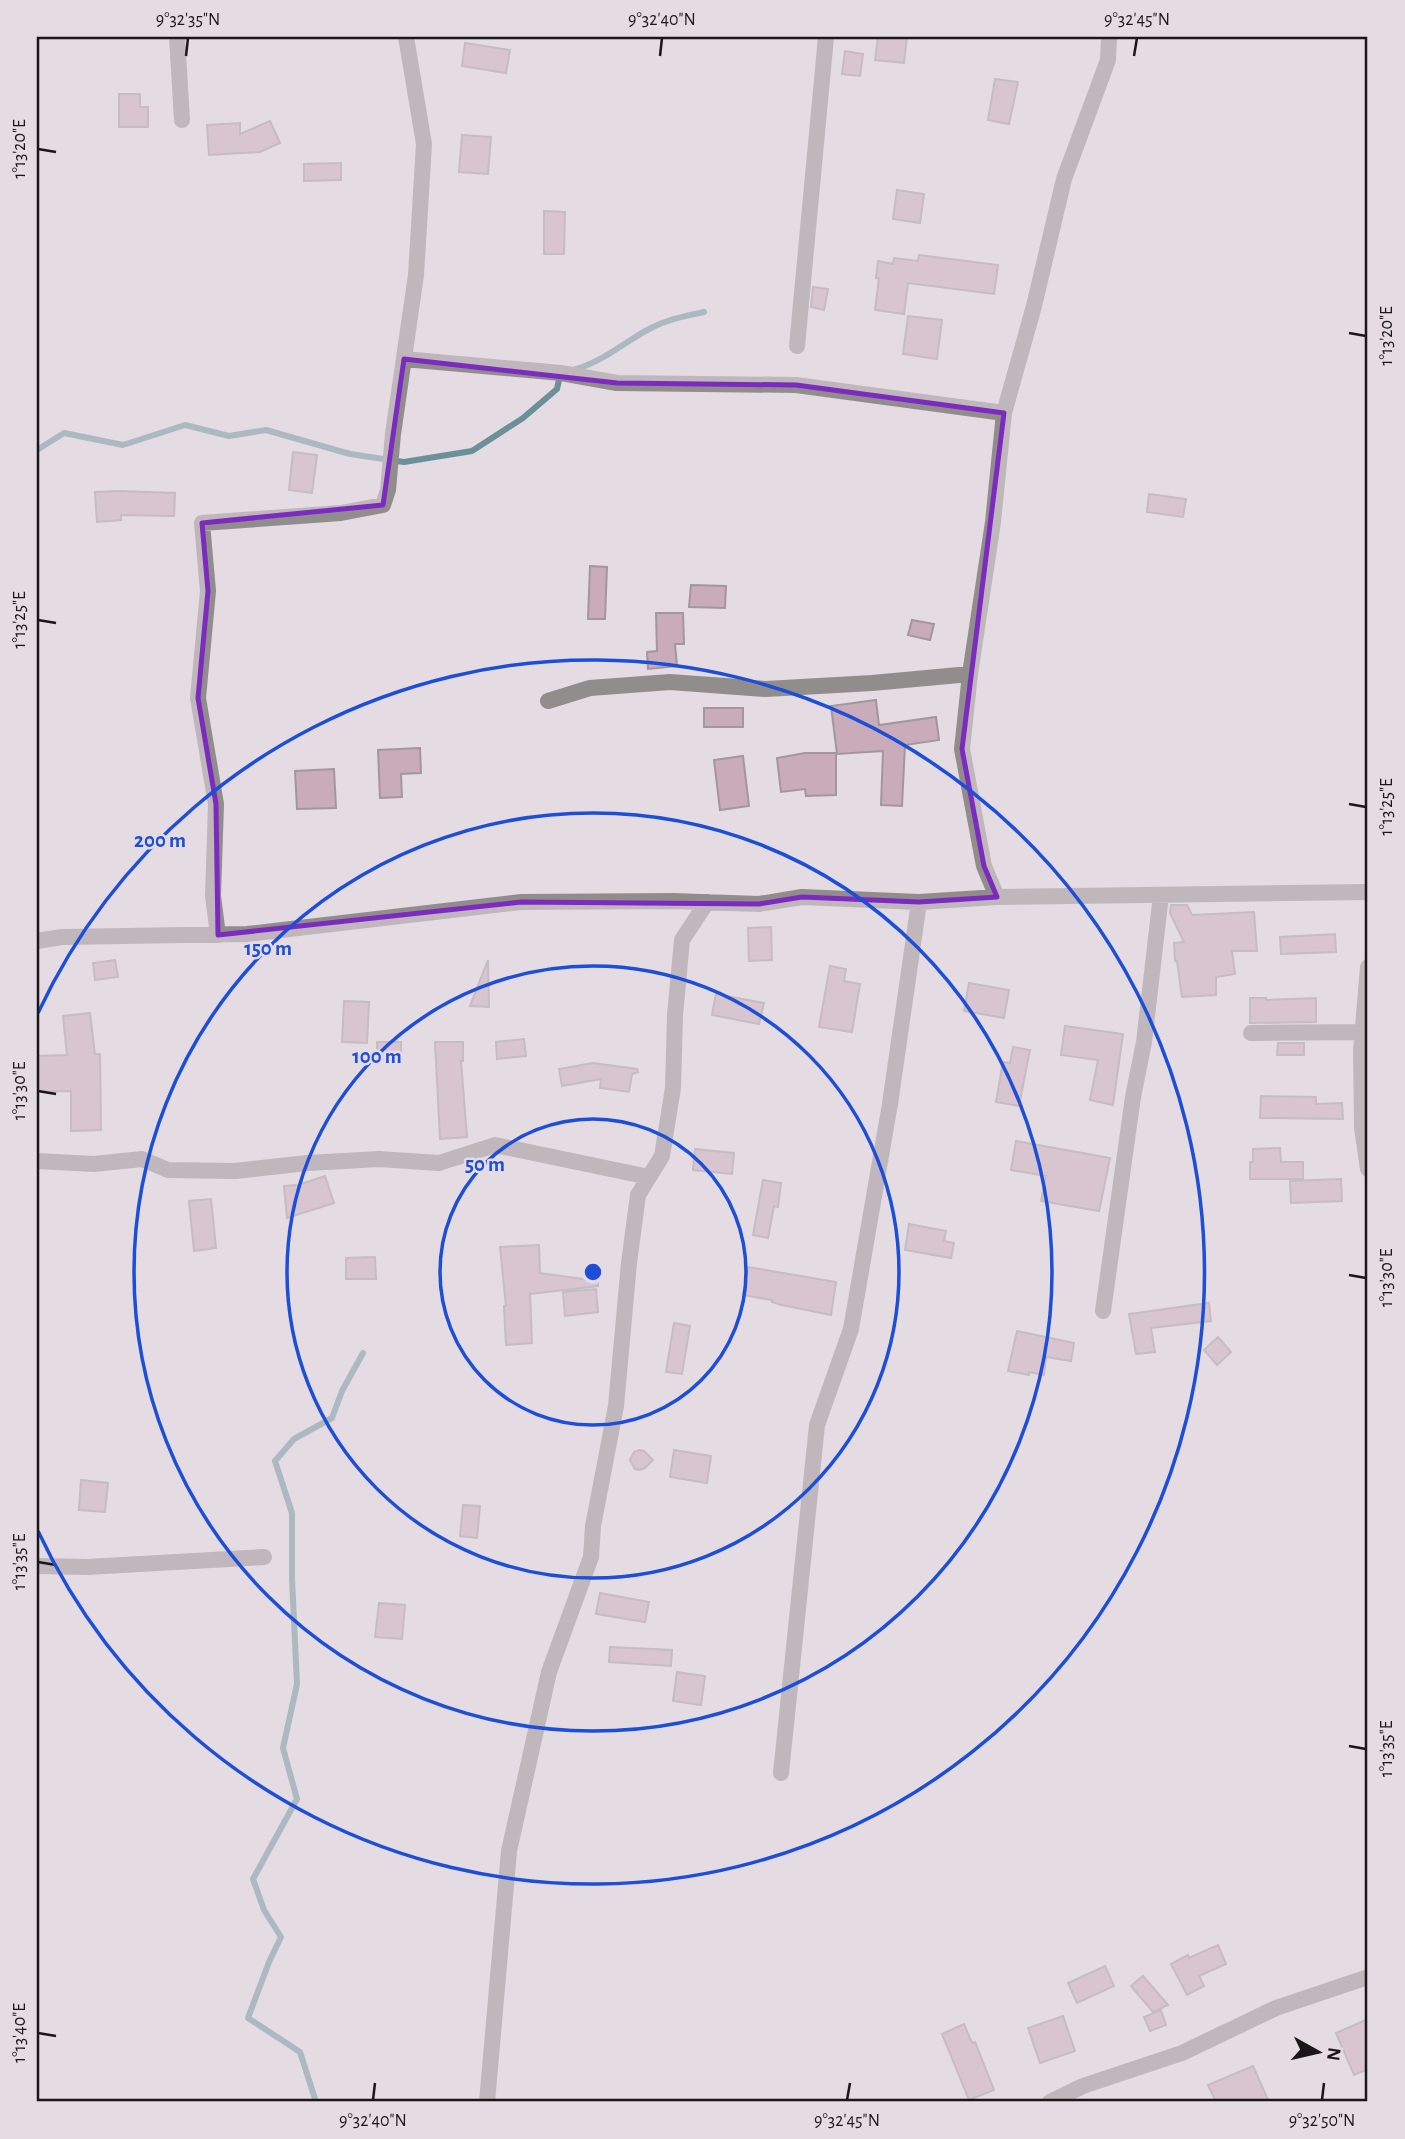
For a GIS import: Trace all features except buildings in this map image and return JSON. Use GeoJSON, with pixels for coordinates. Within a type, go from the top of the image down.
{"type":"FeatureCollection","features":[{"type":"Feature","properties":{"kind":"street"},"geometry":{"type":"LineString","coordinates":[[177,37],[182,120]]}},
{"type":"Feature","properties":{"kind":"street"},"geometry":{"type":"LineString","coordinates":[[218,935],[214,896],[216,804],[198,698],[208,592],[202,523],[341,513],[383,505],[388,490],[393,434],[416,275],[424,144],[406,37]]}},
{"type":"Feature","properties":{"kind":"street"},"geometry":{"type":"LineString","coordinates":[[797,346],[826,37]]}},
{"type":"Feature","properties":{"kind":"street"},"geometry":{"type":"LineString","coordinates":[[997,897],[984,866],[962,749],[970,674],[993,522],[1004,413],[1034,306],[1064,179],[1108,61],[1110,37]]}},
{"type":"Feature","properties":{"kind":"street"},"geometry":{"type":"LineString","coordinates":[[404,359],[561,373],[617,383],[796,385],[1004,413]]}},
{"type":"Feature","properties":{"kind":"street"},"geometry":{"type":"LineString","coordinates":[[548,701],[590,688],[670,682],[766,689],[970,674]]}},
{"type":"Feature","properties":{"kind":"street"},"geometry":{"type":"LineString","coordinates":[[37,941],[62,937],[247,934],[521,902],[759,904],[802,897],[919,902],[997,897],[1368,892]]}},
{"type":"Feature","properties":{"kind":"street"},"geometry":{"type":"LineString","coordinates":[[1103,1311],[1133,1097],[1144,1042],[1161,895]]}},
{"type":"Feature","properties":{"kind":"street"},"geometry":{"type":"LineString","coordinates":[[487,2102],[509,1851],[549,1672],[591,1557],[593,1526],[616,1406],[638,1195],[662,1156],[673,1088],[675,1015],[682,940],[707,902]]}},
{"type":"Feature","properties":{"kind":"street"},"geometry":{"type":"LineString","coordinates":[[780,1773],[817,1425],[851,1328],[890,1104],[919,902]]}},
{"type":"Feature","properties":{"kind":"street"},"geometry":{"type":"LineString","coordinates":[[1368,967],[1361,1032],[1365,1050],[1362,1127],[1368,1169]]}},
{"type":"Feature","properties":{"kind":"street"},"geometry":{"type":"LineString","coordinates":[[1251,1034],[1361,1032]]}},
{"type":"Feature","properties":{"kind":"street"},"geometry":{"type":"LineString","coordinates":[[37,1161],[94,1164],[142,1159],[168,1170],[235,1171],[379,1159],[439,1163],[495,1145],[649,1177]]}},
{"type":"Feature","properties":{"kind":"street"},"geometry":{"type":"LineString","coordinates":[[37,1566],[87,1567],[264,1557]]}},
{"type":"Feature","properties":{"kind":"street"},"geometry":{"type":"LineString","coordinates":[[1050,2102],[1083,2086],[1182,2053],[1276,2008],[1368,1977]]}},
{"type":"Feature","properties":{"kind":"highlighted area"},"geometry":{"type":"Polygon","coordinates":[[[404,359],[617,383],[796,385],[1004,413],[962,749],[984,866],[997,897],[919,902],[802,897],[759,904],[521,902],[218,935],[216,804],[198,698],[208,591],[202,523],[383,505],[404,359]]]}},
{"type":"Feature","properties":{"kind":"waterway"},"geometry":{"type":"LineString","coordinates":[[573,370],[604,357],[657,325],[704,312]]}},
{"type":"Feature","properties":{"kind":"waterway"},"geometry":{"type":"LineString","coordinates":[[37,450],[64,433],[123,445],[185,425],[229,436],[266,430],[350,454],[404,462],[472,451],[523,418],[557,389],[560,375]]}},
{"type":"Feature","properties":{"kind":"waterway"},"geometry":{"type":"LineString","coordinates":[[316,2102],[300,2052],[248,2018],[281,1937],[264,1910],[253,1879],[297,1799],[283,1748],[297,1684],[292,1513],[275,1461],[294,1439],[332,1418],[342,1391],[363,1353]]}}]}
